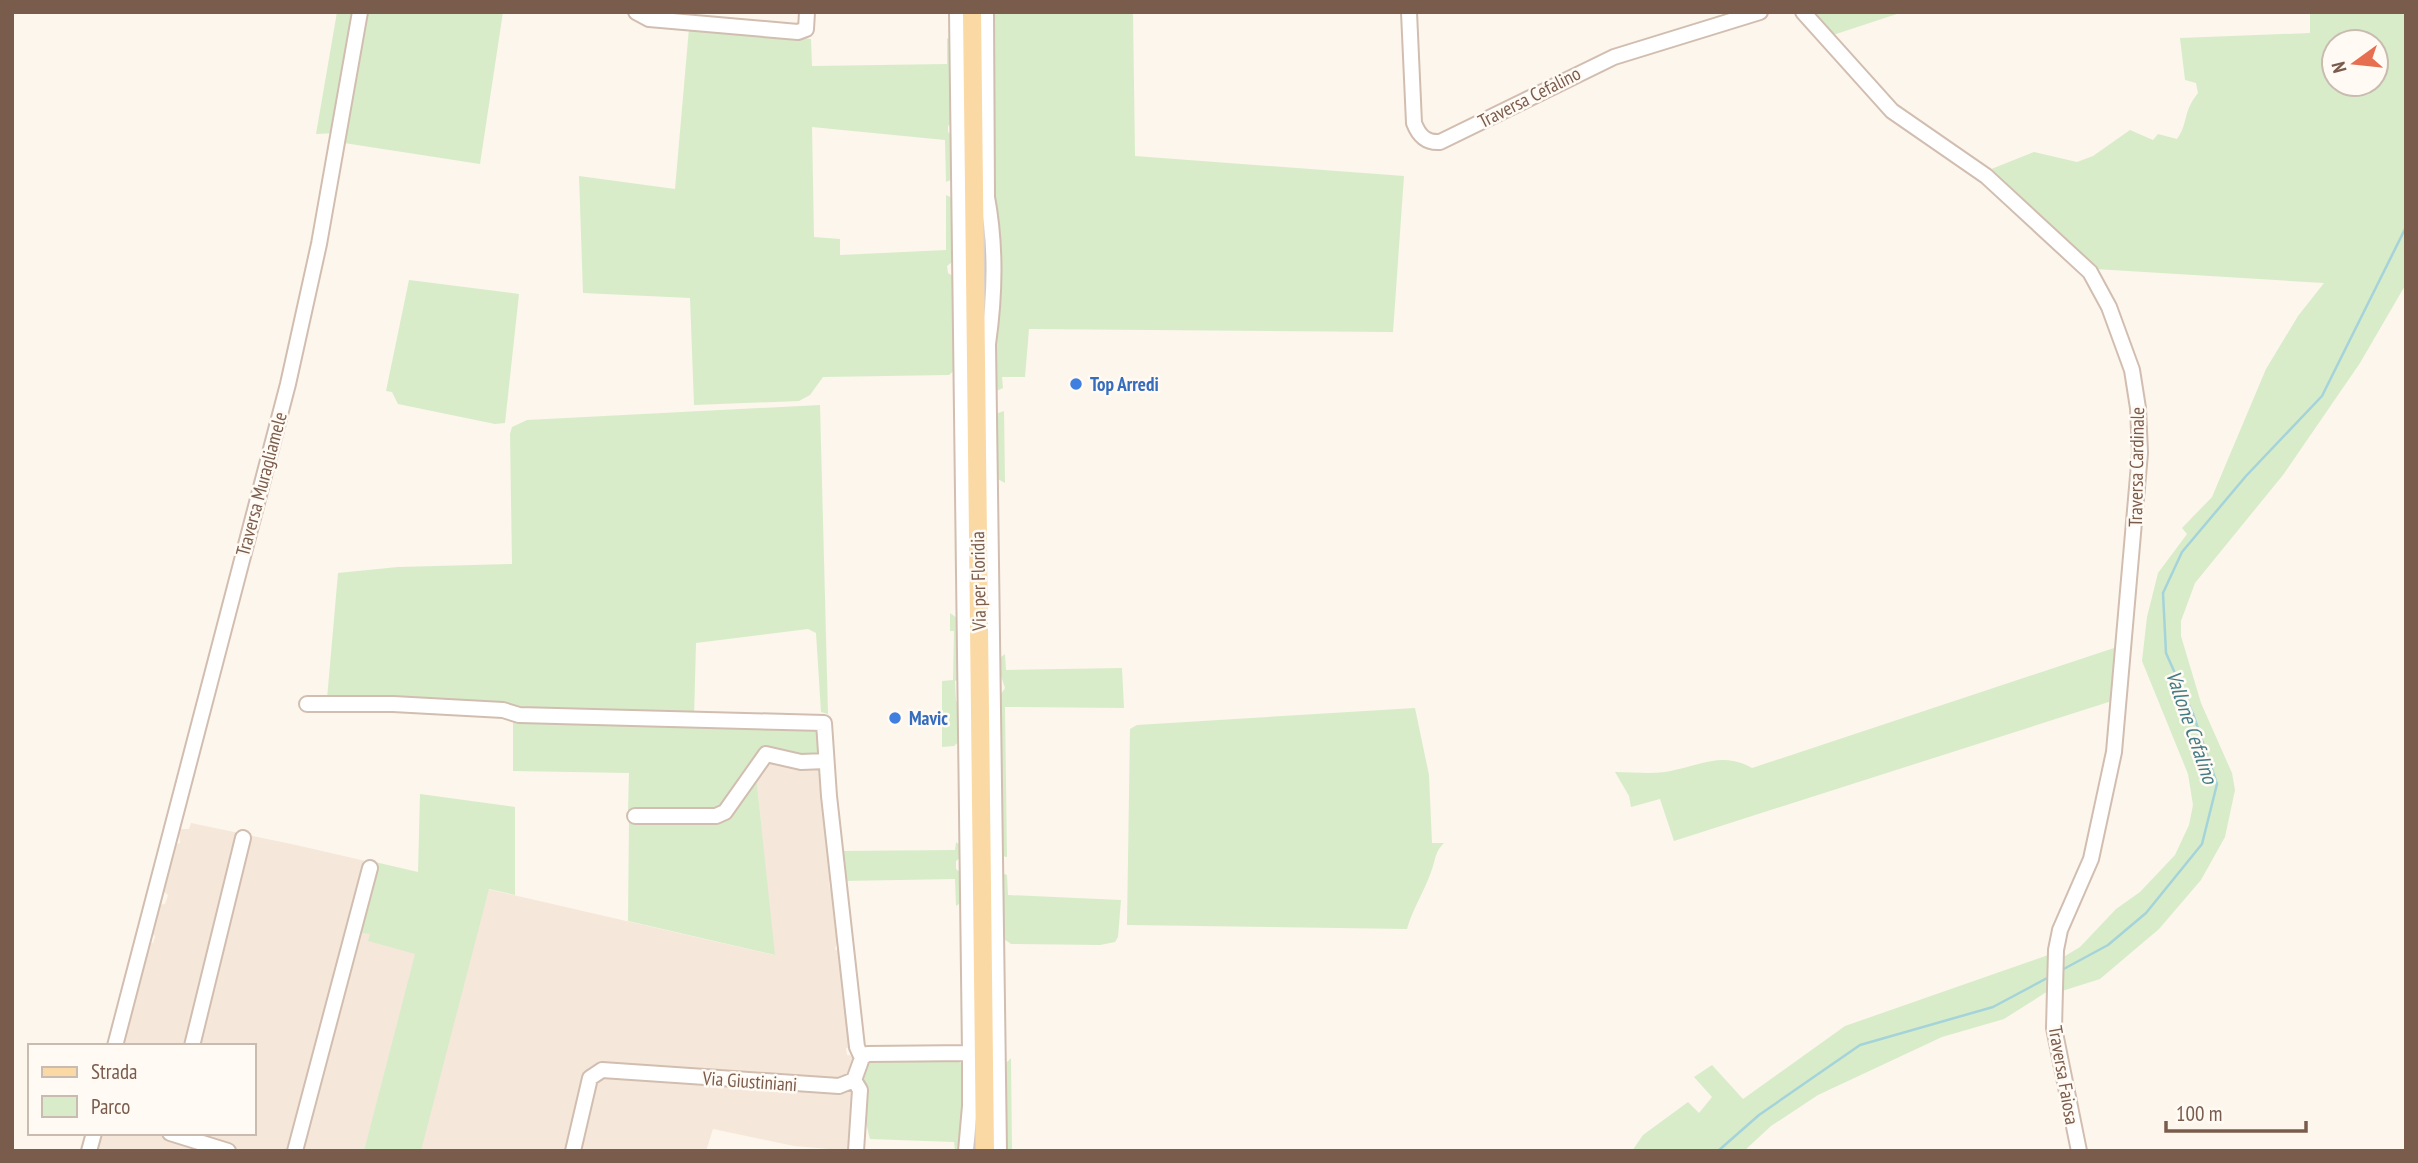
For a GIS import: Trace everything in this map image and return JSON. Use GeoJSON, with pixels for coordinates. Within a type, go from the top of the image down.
{"type":"FeatureCollection","features":[{"type":"Feature","properties":{"kind":"main road","name":"Via per Floridia"},"geometry":{"type":"LineString","coordinates":[[972,12],[985,1151]]}},
{"type":"Feature","properties":{"kind":"street","name":"Traversa Muragliamele"},"geometry":{"type":"LineString","coordinates":[[116,1044],[175,822],[204,697],[290,377],[322,230],[360,12]]}},
{"type":"Feature","properties":{"kind":"street"},"geometry":{"type":"LineString","coordinates":[[636,12],[649,19],[798,32],[806,29],[807,12]]}},
{"type":"Feature","properties":{"kind":"street"},"geometry":{"type":"LineString","coordinates":[[957,12],[970,1053],[970,1107],[966,1151]]}},
{"type":"Feature","properties":{"kind":"street"},"geometry":{"type":"LineString","coordinates":[[986,12],[987,197],[993,241],[993,309],[988,344],[999,1151]]}},
{"type":"Feature","properties":{"kind":"street","name":"Traversa Cefalino"},"geometry":{"type":"LineString","coordinates":[[1409,12],[1414,123],[1418,133],[1432,142],[1440,142],[1614,57],[1760,12]]}},
{"type":"Feature","properties":{"kind":"street","name":"Traversa Cardinale"},"geometry":{"type":"LineString","coordinates":[[1803,12],[1892,111],[1986,176],[2090,272],[2109,307],[2132,369],[2138,408],[2140,453],[2125,653],[2114,752],[2091,859],[2060,930],[2054,995]]}},
{"type":"Feature","properties":{"kind":"street"},"geometry":{"type":"LineString","coordinates":[[307,705],[393,704],[503,710],[519,715],[824,723],[857,1047],[862,1059],[854,1080],[860,1090],[856,1151]]}},
{"type":"Feature","properties":{"kind":"street"},"geometry":{"type":"LineString","coordinates":[[635,816],[716,816],[725,812],[765,754],[801,762],[826,761]]}},
{"type":"Feature","properties":{"kind":"street"},"geometry":{"type":"LineString","coordinates":[[192,1044],[243,838]]}},
{"type":"Feature","properties":{"kind":"street"},"geometry":{"type":"LineString","coordinates":[[295,1151],[370,868]]}},
{"type":"Feature","properties":{"kind":"street","name":"Traversa Faiosa"},"geometry":{"type":"LineString","coordinates":[[2054,995],[2058,1062],[2078,1151]]}},
{"type":"Feature","properties":{"kind":"street"},"geometry":{"type":"LineString","coordinates":[[862,1059],[875,1053],[970,1053]]}},
{"type":"Feature","properties":{"kind":"street","name":"Via Giustiniani"},"geometry":{"type":"LineString","coordinates":[[573,1151],[590,1078],[602,1070],[804,1086],[839,1086],[854,1080]]}},
{"type":"Feature","properties":{"kind":"street"},"geometry":{"type":"LineString","coordinates":[[176,1135],[228,1151]]}},
{"type":"Feature","properties":{"kind":"shaded area"},"geometry":{"type":"Polygon","coordinates":[[[770,760],[770,763],[790,764],[792,769],[822,768],[835,881],[829,882],[830,889],[837,894],[842,941],[837,943],[835,949],[845,956],[854,1048],[846,1048],[847,1055],[854,1056],[853,1151],[794,1146],[713,1129],[706,1151],[95,1151],[99,1135],[256,1135],[256,1044],[121,1044],[137,980],[141,979],[147,943],[153,943],[155,936],[150,933],[158,905],[165,904],[168,895],[162,890],[176,844],[180,843],[179,829],[189,829],[191,823],[296,845],[774,955],[756,775],[770,760]]]}},
{"type":"Feature","properties":{"kind":"green space"},"geometry":{"type":"Polygon","coordinates":[[[337,12],[357,12],[336,133],[316,134],[337,12]]]}},
{"type":"Feature","properties":{"kind":"green space"},"geometry":{"type":"Polygon","coordinates":[[[365,12],[503,12],[480,164],[344,143],[365,12]]]}},
{"type":"Feature","properties":{"kind":"green space"},"geometry":{"type":"Polygon","coordinates":[[[991,12],[1133,12],[1135,156],[1404,176],[1393,332],[1029,329],[1025,377],[1002,377],[1003,388],[994,392],[991,12]]]}},
{"type":"Feature","properties":{"kind":"green space"},"geometry":{"type":"Polygon","coordinates":[[[1815,12],[1903,12],[1830,36],[1815,12]]]}},
{"type":"Feature","properties":{"kind":"green space"},"geometry":{"type":"Polygon","coordinates":[[[2310,12],[2406,12],[2406,284],[2360,363],[2283,475],[2195,583],[2181,621],[2181,636],[2201,703],[2232,773],[2235,790],[2225,837],[2201,880],[2159,929],[2100,979],[2059,992],[2060,959],[2080,947],[2116,909],[2140,892],[2175,855],[2189,825],[2193,805],[2188,774],[2142,661],[2147,617],[2158,573],[2187,534],[2182,528],[2212,497],[2266,369],[2298,316],[2324,283],[2095,269],[1989,170],[2034,152],[2077,162],[2093,156],[2130,130],[2153,140],[2158,134],[2177,139],[2198,93],[2196,83],[2185,80],[2180,38],[2310,33],[2310,12]]]}},
{"type":"Feature","properties":{"kind":"green space"},"geometry":{"type":"Polygon","coordinates":[[[689,28],[811,39],[812,66],[947,64],[947,38],[953,43],[954,121],[948,126],[948,132],[955,138],[955,178],[946,182],[945,140],[812,127],[814,237],[840,239],[840,255],[946,250],[946,195],[955,199],[956,259],[947,266],[948,273],[956,278],[957,368],[949,375],[823,377],[810,395],[799,401],[694,405],[690,298],[583,293],[579,176],[675,189],[689,28]]]}},
{"type":"Feature","properties":{"kind":"green space"},"geometry":{"type":"Polygon","coordinates":[[[409,280],[519,294],[505,423],[495,424],[398,404],[392,392],[386,391],[409,280]]]}},
{"type":"Feature","properties":{"kind":"green space"},"geometry":{"type":"Polygon","coordinates":[[[820,405],[828,714],[821,712],[816,633],[808,629],[696,643],[694,718],[327,699],[338,573],[398,567],[512,564],[512,427],[527,420],[820,405]]]}},
{"type":"Feature","properties":{"kind":"green space"},"geometry":{"type":"Polygon","coordinates":[[[1004,411],[1005,483],[996,478],[995,414],[1004,411]]]}},
{"type":"Feature","properties":{"kind":"green space"},"geometry":{"type":"Polygon","coordinates":[[[950,613],[961,621],[961,679],[955,681],[956,701],[962,702],[962,739],[954,746],[942,747],[942,681],[953,680],[954,631],[950,631],[950,613]]]}},
{"type":"Feature","properties":{"kind":"green space"},"geometry":{"type":"Polygon","coordinates":[[[2120,646],[2115,700],[1674,841],[1660,799],[1631,807],[1629,796],[1615,772],[1665,772],[1720,760],[1730,760],[1752,768],[2120,646]]]}},
{"type":"Feature","properties":{"kind":"green space"},"geometry":{"type":"Polygon","coordinates":[[[1005,654],[1006,670],[1122,668],[1124,708],[1005,707],[1007,857],[1002,856],[999,697],[1005,688],[1000,673],[1001,657],[1005,654]]]}},
{"type":"Feature","properties":{"kind":"green space"},"geometry":{"type":"Polygon","coordinates":[[[1415,708],[1429,775],[1432,843],[1444,843],[1437,853],[1407,929],[1127,925],[1130,729],[1137,725],[1415,708]]]}},
{"type":"Feature","properties":{"kind":"green space"},"geometry":{"type":"Polygon","coordinates":[[[513,716],[822,724],[823,759],[773,751],[713,813],[628,811],[629,773],[513,771],[513,716]]]}},
{"type":"Feature","properties":{"kind":"green space"},"geometry":{"type":"Polygon","coordinates":[[[756,775],[775,955],[628,921],[629,820],[718,820],[756,775]]]}},
{"type":"Feature","properties":{"kind":"green space"},"geometry":{"type":"Polygon","coordinates":[[[420,794],[515,807],[515,895],[489,889],[421,1151],[364,1151],[415,954],[368,941],[370,934],[356,932],[375,862],[418,872],[420,794]]]}},
{"type":"Feature","properties":{"kind":"green space"},"geometry":{"type":"Polygon","coordinates":[[[956,842],[962,847],[962,856],[956,861],[956,869],[962,874],[962,902],[956,906],[955,879],[842,881],[838,851],[955,850],[956,842]]]}},
{"type":"Feature","properties":{"kind":"green space"},"geometry":{"type":"Polygon","coordinates":[[[1002,873],[1007,875],[1008,895],[1121,900],[1118,937],[1115,942],[1100,945],[1011,944],[1004,939],[1002,873]]]}},
{"type":"Feature","properties":{"kind":"green space"},"geometry":{"type":"Polygon","coordinates":[[[2051,954],[2048,991],[2004,1019],[1942,1037],[1818,1095],[1771,1126],[1744,1151],[1632,1151],[1643,1135],[1688,1102],[1699,1113],[1712,1097],[1694,1077],[1712,1065],[1743,1099],[1845,1026],[2051,954]]]}},
{"type":"Feature","properties":{"kind":"green space"},"geometry":{"type":"Polygon","coordinates":[[[948,1056],[966,1066],[962,1151],[955,1151],[954,1142],[870,1139],[863,1086],[869,1058],[948,1056]]]}},
{"type":"Feature","properties":{"kind":"green space"},"geometry":{"type":"Polygon","coordinates":[[[1011,1058],[1012,1151],[1006,1151],[1005,1064],[1011,1058]]]}},
{"type":"Feature","properties":{"kind":"waterway","name":"Vallone Cefalino"},"geometry":{"type":"LineString","coordinates":[[2060,971],[2108,945],[2146,913],[2202,844],[2217,784],[2193,714],[2166,653],[2163,593],[2182,552],[2246,476],[2322,396],[2406,227]]}},
{"type":"Feature","properties":{"kind":"waterway","name":"Vallone Cefalino"},"geometry":{"type":"LineString","coordinates":[[1718,1151],[1759,1115],[1860,1045],[1993,1007],[2051,976]]}},
{"type":"Feature","properties":{"kind":"place","name":"Top Arredi"},"geometry":{"type":"Point","coordinates":[1076,384]}},
{"type":"Feature","properties":{"kind":"place","name":"Mavic"},"geometry":{"type":"Point","coordinates":[895,718]}}]}
